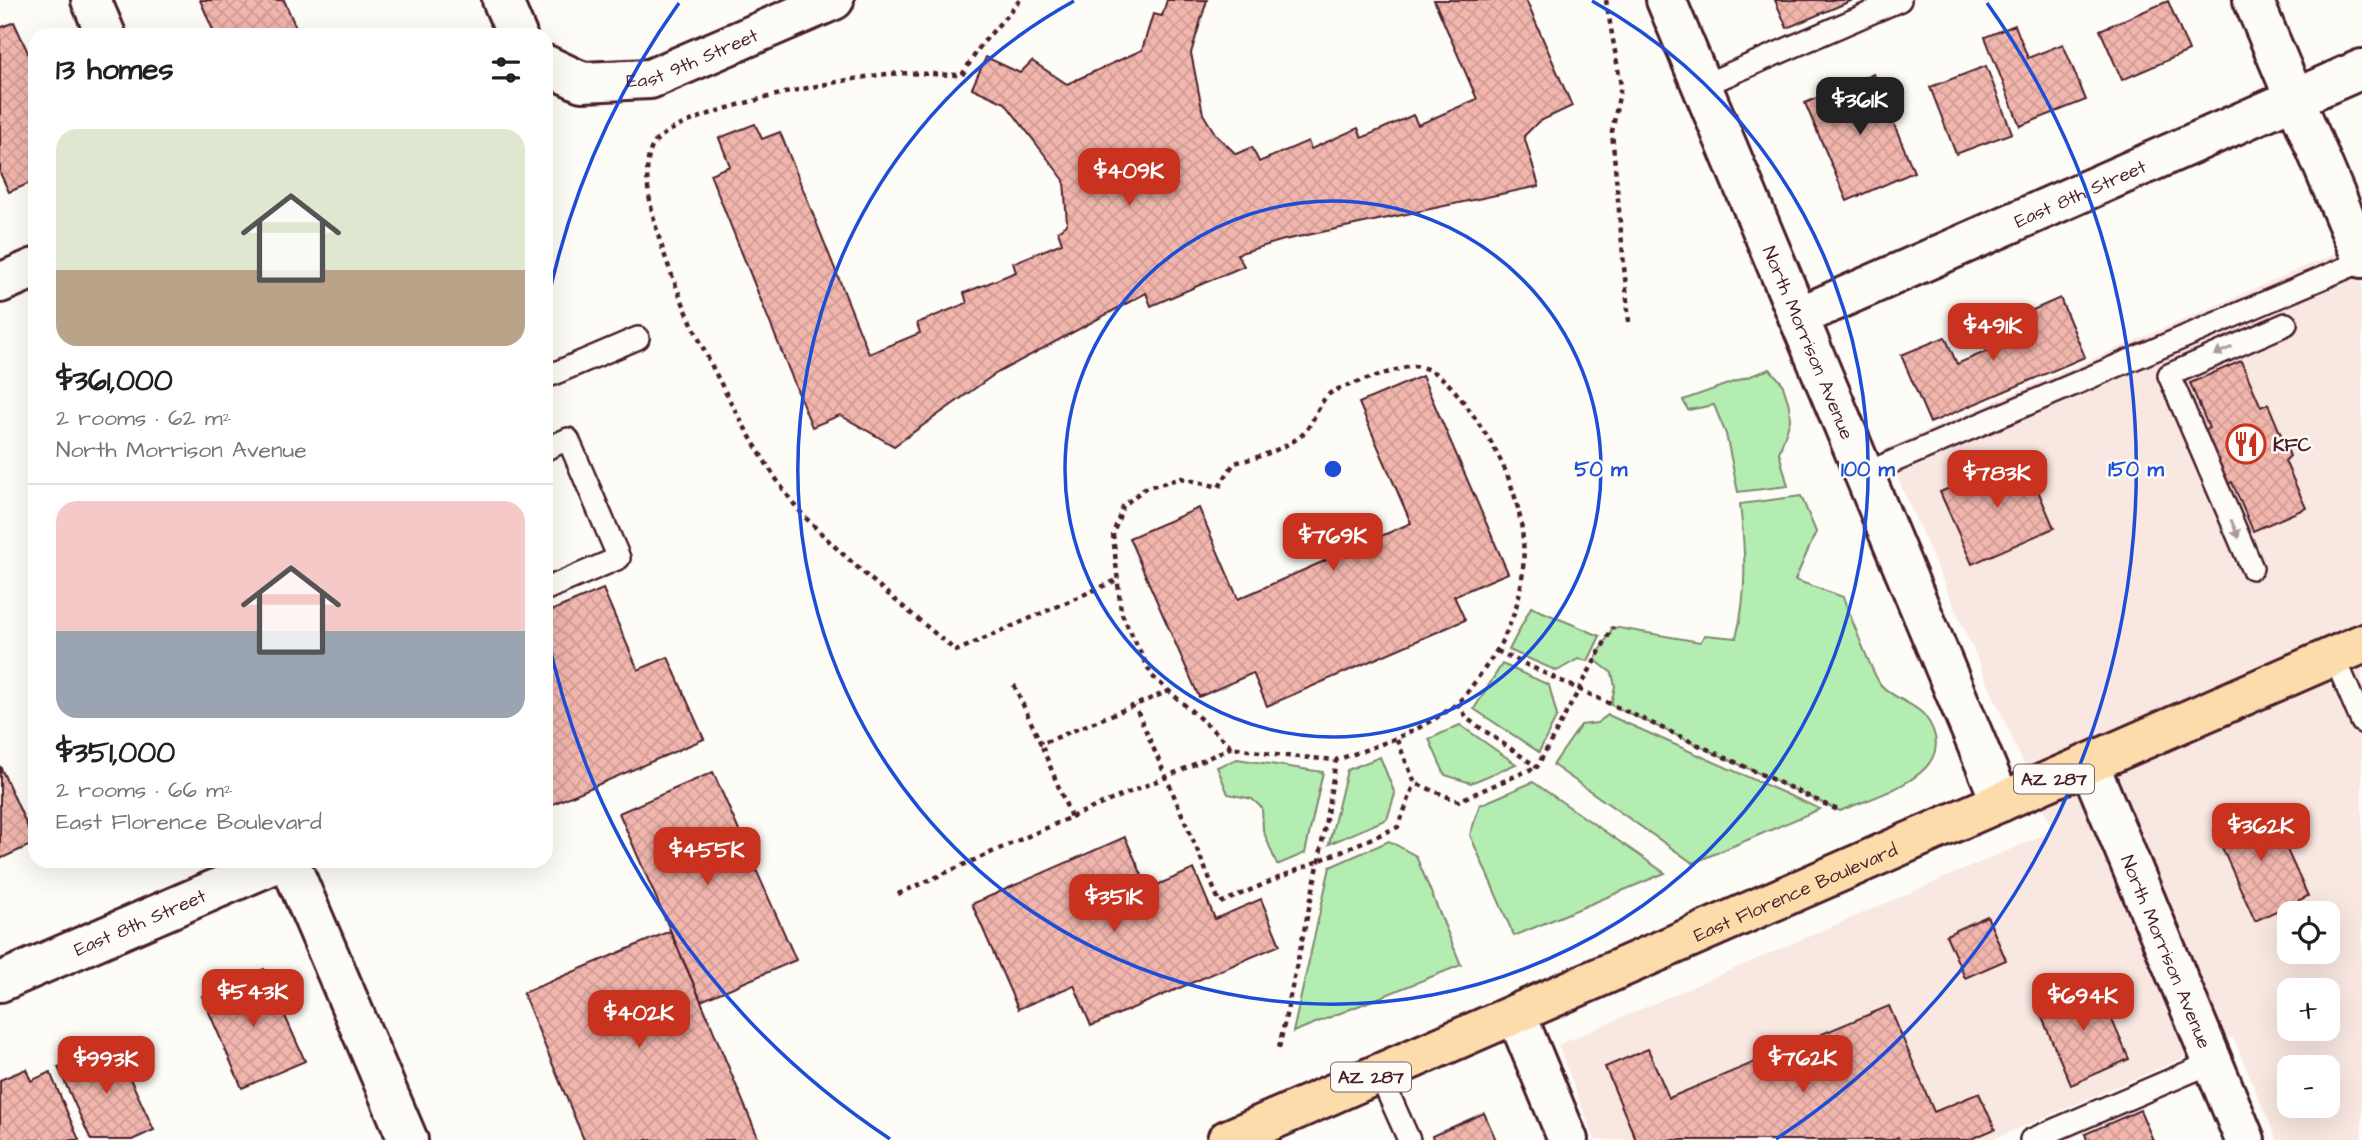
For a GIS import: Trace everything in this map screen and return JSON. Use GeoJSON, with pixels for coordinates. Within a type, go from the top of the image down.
{"type":"FeatureCollection","features":[{"type":"Feature","properties":{"kind":"main road","name":"East Florence Boulevard"},"geometry":{"type":"LineString","coordinates":[[1227,1140],[2348,650]]}},
{"type":"Feature","properties":{"kind":"street"},"geometry":{"type":"LineString","coordinates":[[91,0],[103,28]]}},
{"type":"Feature","properties":{"kind":"street"},"geometry":{"type":"LineString","coordinates":[[502,0],[514,28]]}},
{"type":"Feature","properties":{"kind":"street","name":"North Morrison Avenue"},"geometry":{"type":"LineString","coordinates":[[1666,0],[2001,802]]}},
{"type":"Feature","properties":{"kind":"street"},"geometry":{"type":"LineString","coordinates":[[2253,0],[2362,260]]}},
{"type":"Feature","properties":{"kind":"street","name":"East 9th Street"},"geometry":{"type":"LineString","coordinates":[[553,68],[582,82],[650,79],[811,4]]}},
{"type":"Feature","properties":{"kind":"street","name":"East 8th Street"},"geometry":{"type":"LineString","coordinates":[[1798,317],[2362,69]]}},
{"type":"Feature","properties":{"kind":"street"},"geometry":{"type":"LineString","coordinates":[[0,283],[28,271]]}},
{"type":"Feature","properties":{"kind":"street","name":"North Morrison Avenue"},"geometry":{"type":"LineString","coordinates":[[2089,764],[2245,1140]]}},
{"type":"Feature","properties":{"kind":"street","name":"East 8th Street"},"geometry":{"type":"LineString","coordinates":[[0,982],[265,868]]}},
{"type":"Feature","properties":{"kind":"street"},"geometry":{"type":"LineString","coordinates":[[292,868],[408,1140]]}},
{"type":"Feature","properties":{"kind":"street"},"geometry":{"type":"LineString","coordinates":[[1516,1014],[1568,1140]]}},
{"type":"Feature","properties":{"kind":"lane"},"geometry":{"type":"LineString","coordinates":[[1702,86],[1900,0]]}},
{"type":"Feature","properties":{"kind":"lane"},"geometry":{"type":"LineString","coordinates":[[1864,474],[2362,260]]}},
{"type":"Feature","properties":{"kind":"lane"},"geometry":{"type":"LineString","coordinates":[[2252,568],[2169,375],[2286,324]]}},
{"type":"Feature","properties":{"kind":"lane"},"geometry":{"type":"LineString","coordinates":[[553,374],[638,338]]}},
{"type":"Feature","properties":{"kind":"lane"},"geometry":{"type":"LineString","coordinates":[[553,446],[568,439],[619,558],[553,586]]}},
{"type":"Feature","properties":{"kind":"lane"},"geometry":{"type":"LineString","coordinates":[[2348,650],[2362,722]]}},
{"type":"Feature","properties":{"kind":"lane"},"geometry":{"type":"LineString","coordinates":[[2031,1140],[2213,1062]]}},
{"type":"Feature","properties":{"kind":"lane"},"geometry":{"type":"LineString","coordinates":[[1379,1073],[1409,1140]]}},
{"type":"Feature","properties":{"kind":"path"},"geometry":{"type":"LineString","coordinates":[[1020,0],[981,45],[962,75],[888,74],[772,96],[704,116],[668,132],[653,143],[646,164],[651,198],[658,234],[695,336],[744,431],[804,516],[956,651],[1117,580]]}},
{"type":"Feature","properties":{"kind":"path"},"geometry":{"type":"LineString","coordinates":[[1606,0],[1621,86],[1612,132],[1629,322]]}},
{"type":"Feature","properties":{"kind":"path"},"geometry":{"type":"LineString","coordinates":[[1409,366],[1430,368],[1461,399],[1498,450],[1517,508],[1525,554],[1521,598],[1497,651],[1457,704],[1397,740],[1336,760],[1276,755],[1232,747],[1152,676],[1121,612],[1117,580],[1113,534],[1123,506],[1144,488],[1181,478],[1219,487],[1234,463],[1261,457],[1301,437],[1331,392],[1409,366]]}},
{"type":"Feature","properties":{"kind":"path"},"geometry":{"type":"LineString","coordinates":[[1415,783],[1458,801],[1537,767],[1613,626]]}},
{"type":"Feature","properties":{"kind":"path"},"geometry":{"type":"LineString","coordinates":[[1497,651],[1840,811]]}},
{"type":"Feature","properties":{"kind":"path"},"geometry":{"type":"LineString","coordinates":[[1014,685],[1070,817]]}},
{"type":"Feature","properties":{"kind":"path"},"geometry":{"type":"LineString","coordinates":[[1041,744],[1169,691]]}},
{"type":"Feature","properties":{"kind":"path"},"geometry":{"type":"LineString","coordinates":[[1457,704],[1469,720],[1537,767]]}},
{"type":"Feature","properties":{"kind":"path"},"geometry":{"type":"LineString","coordinates":[[1135,706],[1220,903],[1398,827],[1415,783],[1397,740]]}},
{"type":"Feature","properties":{"kind":"path"},"geometry":{"type":"LineString","coordinates":[[898,894],[1232,747]]}},
{"type":"Feature","properties":{"kind":"path"},"geometry":{"type":"LineString","coordinates":[[1279,1048],[1319,861],[1336,760]]}},
{"type":"Feature","properties":{"kind":"shaded area"},"geometry":{"type":"Polygon","coordinates":[[[2362,242],[2362,1140],[2277,1140],[2233,1037],[1991,1140],[1595,1140],[1558,1045],[2053,831],[1885,449],[2362,242]]]}},
{"type":"Feature","properties":{"kind":"green space"},"geometry":{"type":"Polygon","coordinates":[[[1770,369],[1782,383],[1789,405],[1790,420],[1779,453],[1788,486],[1738,492],[1726,434],[1714,405],[1688,410],[1683,400],[1770,369]]]}},
{"type":"Feature","properties":{"kind":"green space"},"geometry":{"type":"Polygon","coordinates":[[[1801,496],[1816,532],[1795,580],[1843,597],[1877,679],[1892,694],[1921,712],[1935,736],[1935,753],[1926,767],[1912,779],[1840,811],[1611,705],[1615,686],[1612,673],[1595,660],[1613,627],[1700,642],[1705,635],[1736,638],[1744,571],[1740,504],[1801,496]]]}},
{"type":"Feature","properties":{"kind":"green space"},"geometry":{"type":"Polygon","coordinates":[[[1531,607],[1600,636],[1588,661],[1578,659],[1557,671],[1509,650],[1531,607]]]}},
{"type":"Feature","properties":{"kind":"green space"},"geometry":{"type":"Polygon","coordinates":[[[1502,664],[1549,685],[1557,716],[1539,752],[1474,709],[1502,664]]]}},
{"type":"Feature","properties":{"kind":"green space"},"geometry":{"type":"Polygon","coordinates":[[[1608,715],[1820,809],[1693,863],[1553,765],[1581,725],[1597,723],[1608,715]]]}},
{"type":"Feature","properties":{"kind":"green space"},"geometry":{"type":"Polygon","coordinates":[[[1460,725],[1516,764],[1471,783],[1445,775],[1429,739],[1460,725]]]}},
{"type":"Feature","properties":{"kind":"green space"},"geometry":{"type":"Polygon","coordinates":[[[1380,757],[1395,794],[1387,819],[1329,844],[1347,770],[1380,757]]]}},
{"type":"Feature","properties":{"kind":"green space"},"geometry":{"type":"Polygon","coordinates":[[[1237,759],[1323,772],[1305,853],[1277,865],[1263,830],[1262,808],[1252,799],[1228,794],[1217,767],[1237,759]]]}},
{"type":"Feature","properties":{"kind":"green space"},"geometry":{"type":"Polygon","coordinates":[[[1533,782],[1665,873],[1514,936],[1470,835],[1480,805],[1533,782]]]}},
{"type":"Feature","properties":{"kind":"green space"},"geometry":{"type":"Polygon","coordinates":[[[1389,841],[1416,856],[1461,965],[1293,1032],[1330,867],[1389,841]]]}},
{"type":"Feature","properties":{"kind":"building"},"geometry":{"type":"Polygon","coordinates":[[[200,0],[284,0],[296,28],[212,28],[200,0]]]}},
{"type":"Feature","properties":{"kind":"building"},"geometry":{"type":"Polygon","coordinates":[[[1167,0],[1207,0],[1191,53],[1203,114],[1216,135],[1236,154],[1252,147],[1259,162],[1308,141],[1311,149],[1358,128],[1362,138],[1413,115],[1418,125],[1477,99],[1434,0],[1526,0],[1572,106],[1538,122],[1524,136],[1539,186],[1284,240],[1237,254],[1244,266],[1151,306],[1146,293],[995,374],[894,446],[840,415],[812,427],[710,174],[730,166],[719,138],[755,124],[762,139],[780,132],[869,354],[920,333],[917,323],[967,303],[964,293],[1016,272],[1013,263],[1062,243],[1058,231],[1067,224],[1064,180],[1005,103],[972,88],[986,57],[1020,73],[1032,61],[1067,84],[1142,50],[1153,14],[1162,16],[1167,0]]]}},
{"type":"Feature","properties":{"kind":"building"},"geometry":{"type":"Polygon","coordinates":[[[1775,0],[1853,0],[1787,28],[1775,0]]]}},
{"type":"Feature","properties":{"kind":"building"},"geometry":{"type":"Polygon","coordinates":[[[2168,1],[2189,51],[2122,80],[2100,30],[2168,1]]]}},
{"type":"Feature","properties":{"kind":"building"},"geometry":{"type":"Polygon","coordinates":[[[14,22],[28,53],[28,184],[9,192],[0,173],[0,28],[14,22]]]}},
{"type":"Feature","properties":{"kind":"building"},"geometry":{"type":"Polygon","coordinates":[[[2015,25],[2028,58],[2063,44],[2086,100],[2020,126],[1985,37],[2015,25]]]}},
{"type":"Feature","properties":{"kind":"building"},"geometry":{"type":"Polygon","coordinates":[[[1986,66],[2012,133],[1956,154],[1930,87],[1986,66]]]}},
{"type":"Feature","properties":{"kind":"building"},"geometry":{"type":"Polygon","coordinates":[[[1873,74],[1914,172],[1847,201],[1805,103],[1873,74]]]}},
{"type":"Feature","properties":{"kind":"building"},"geometry":{"type":"Polygon","coordinates":[[[2060,298],[2085,357],[1930,423],[1901,355],[1945,337],[1957,364],[2027,334],[2019,316],[2060,298]]]}},
{"type":"Feature","properties":{"kind":"building","name":"KFC"},"geometry":{"type":"Polygon","coordinates":[[[2241,361],[2261,407],[2268,404],[2290,456],[2285,461],[2306,508],[2253,531],[2232,482],[2226,485],[2202,432],[2209,428],[2190,383],[2241,361]]]}},
{"type":"Feature","properties":{"kind":"building"},"geometry":{"type":"Polygon","coordinates":[[[1422,376],[1508,573],[1454,596],[1465,620],[1267,706],[1253,673],[1199,697],[1129,538],[1199,508],[1238,599],[1411,523],[1359,403],[1422,376]]]}},
{"type":"Feature","properties":{"kind":"building"},"geometry":{"type":"Polygon","coordinates":[[[2023,456],[2054,528],[1972,564],[1940,492],[2023,456]]]}},
{"type":"Feature","properties":{"kind":"building"},"geometry":{"type":"Polygon","coordinates":[[[603,589],[638,670],[668,657],[704,739],[553,804],[553,610],[603,589]]]}},
{"type":"Feature","properties":{"kind":"building"},"geometry":{"type":"Polygon","coordinates":[[[0,766],[28,828],[28,846],[0,859],[0,766]]]}},
{"type":"Feature","properties":{"kind":"building"},"geometry":{"type":"Polygon","coordinates":[[[713,772],[796,960],[701,1001],[619,813],[713,772]]]}},
{"type":"Feature","properties":{"kind":"building"},"geometry":{"type":"Polygon","coordinates":[[[2267,806],[2308,896],[2297,901],[2277,901],[2277,911],[2255,921],[2214,830],[2267,806]]]}},
{"type":"Feature","properties":{"kind":"building"},"geometry":{"type":"Polygon","coordinates":[[[1125,837],[1148,889],[1194,869],[1215,919],[1261,899],[1280,945],[1091,1026],[1074,985],[1018,1009],[972,904],[1125,837]]]}},
{"type":"Feature","properties":{"kind":"building"},"geometry":{"type":"Polygon","coordinates":[[[1987,916],[2006,960],[1965,978],[1946,935],[1987,916]]]}},
{"type":"Feature","properties":{"kind":"building"},"geometry":{"type":"Polygon","coordinates":[[[670,931],[759,1140],[584,1140],[523,993],[670,931]]]}},
{"type":"Feature","properties":{"kind":"building"},"geometry":{"type":"Polygon","coordinates":[[[264,969],[305,1061],[242,1088],[202,996],[264,969]]]}},
{"type":"Feature","properties":{"kind":"building"},"geometry":{"type":"Polygon","coordinates":[[[2095,981],[2129,1059],[2071,1085],[2037,1006],[2095,981]]]}},
{"type":"Feature","properties":{"kind":"building"},"geometry":{"type":"Polygon","coordinates":[[[1889,1006],[1934,1112],[1979,1093],[1995,1129],[1969,1140],[1899,1140],[1898,1137],[1892,1140],[1636,1140],[1605,1067],[1648,1049],[1669,1098],[1889,1006]]]}},
{"type":"Feature","properties":{"kind":"building"},"geometry":{"type":"Polygon","coordinates":[[[113,1042],[154,1130],[132,1140],[91,1140],[58,1067],[113,1042]]]}},
{"type":"Feature","properties":{"kind":"building"},"geometry":{"type":"Polygon","coordinates":[[[26,1069],[31,1081],[50,1072],[79,1140],[0,1140],[0,1080],[26,1069]]]}},
{"type":"Feature","properties":{"kind":"building"},"geometry":{"type":"Polygon","coordinates":[[[2140,1110],[2153,1140],[2087,1140],[2085,1134],[2140,1110]]]}},
{"type":"Feature","properties":{"kind":"building"},"geometry":{"type":"Polygon","coordinates":[[[1484,1113],[1496,1140],[1433,1140],[1432,1136],[1484,1113]]]}},
{"type":"Feature","properties":{"kind":"place","name":"KFC"},"geometry":{"type":"Point","coordinates":[2246,444]}}]}
